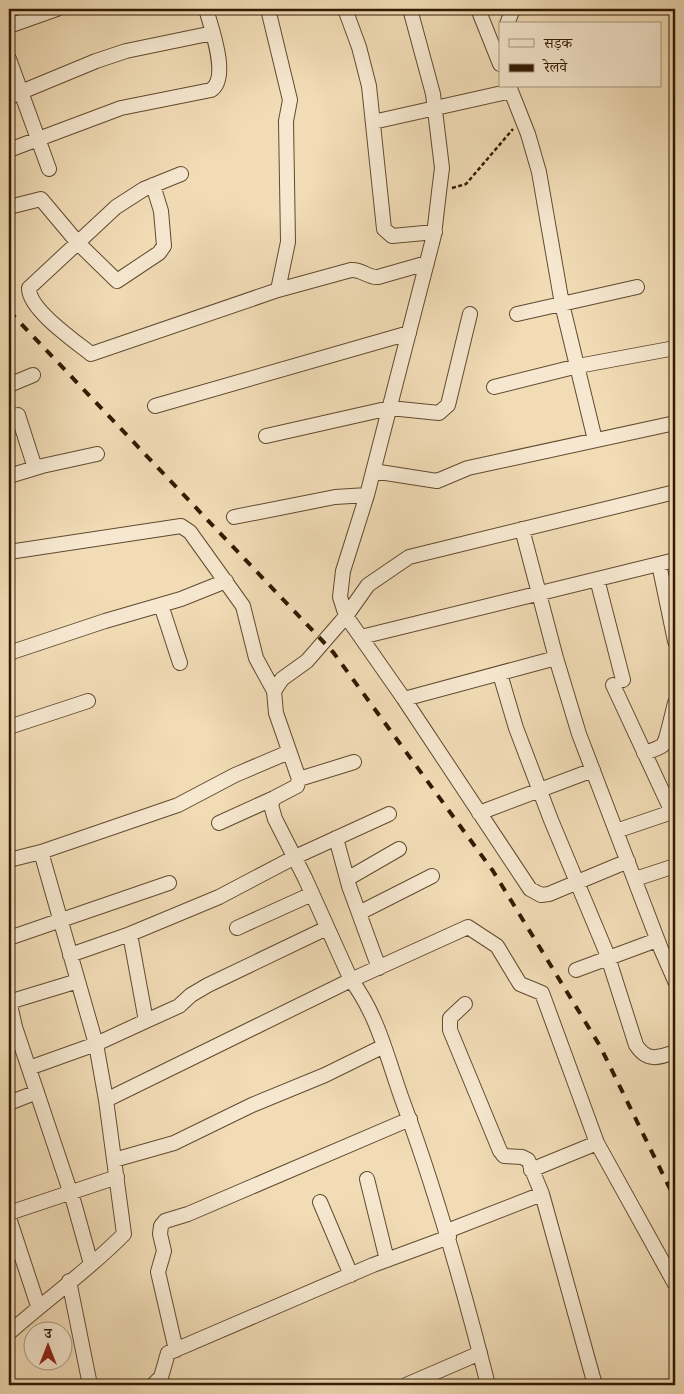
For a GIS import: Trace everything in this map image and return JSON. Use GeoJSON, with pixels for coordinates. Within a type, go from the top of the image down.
{"type":"FeatureCollection","features":[{"type":"Feature","properties":{"kind":"street"},"geometry":{"type":"LineString","coordinates":[[9,26],[57,9]]}},
{"type":"Feature","properties":{"kind":"street"},"geometry":{"type":"LineString","coordinates":[[9,150],[121,108],[211,90],[219,82],[220,74],[213,33],[206,9]]}},
{"type":"Feature","properties":{"kind":"street"},"geometry":{"type":"LineString","coordinates":[[268,9],[290,100],[286,121],[288,242],[278,290]]}},
{"type":"Feature","properties":{"kind":"street"},"geometry":{"type":"LineString","coordinates":[[345,9],[359,48],[368,86],[384,229],[392,236],[434,232]]}},
{"type":"Feature","properties":{"kind":"street"},"geometry":{"type":"LineString","coordinates":[[410,9],[433,94],[442,168],[434,232],[427,263],[374,471],[341,583],[341,603],[346,616],[534,893],[549,894],[578,880],[628,861]]}},
{"type":"Feature","properties":{"kind":"street"},"geometry":{"type":"LineString","coordinates":[[478,9],[499,52]]}},
{"type":"Feature","properties":{"kind":"street"},"geometry":{"type":"LineString","coordinates":[[508,22],[513,9]]}},
{"type":"Feature","properties":{"kind":"street"},"geometry":{"type":"LineString","coordinates":[[15,94],[96,61],[126,51],[213,33]]}},
{"type":"Feature","properties":{"kind":"street"},"geometry":{"type":"LineString","coordinates":[[9,59],[15,94],[38,139],[50,169]]}},
{"type":"Feature","properties":{"kind":"street"},"geometry":{"type":"LineString","coordinates":[[372,122],[435,110],[510,88],[522,118],[539,172],[562,304],[595,440]]}},
{"type":"Feature","properties":{"kind":"street"},"geometry":{"type":"LineString","coordinates":[[181,174],[153,185],[116,208],[29,288],[29,294],[45,316],[91,354],[278,290],[351,270],[357,269],[372,278],[378,278],[427,263]]}},
{"type":"Feature","properties":{"kind":"street"},"geometry":{"type":"LineString","coordinates":[[9,207],[41,199],[78,243],[117,281],[159,253],[164,241],[161,211],[153,185]]}},
{"type":"Feature","properties":{"kind":"street"},"geometry":{"type":"LineString","coordinates":[[517,314],[637,287]]}},
{"type":"Feature","properties":{"kind":"street"},"geometry":{"type":"LineString","coordinates":[[266,436],[390,408],[439,413],[448,405],[470,314]]}},
{"type":"Feature","properties":{"kind":"street"},"geometry":{"type":"LineString","coordinates":[[154,406],[409,333]]}},
{"type":"Feature","properties":{"kind":"street"},"geometry":{"type":"LineString","coordinates":[[494,387],[578,366],[675,348]]}},
{"type":"Feature","properties":{"kind":"street"},"geometry":{"type":"LineString","coordinates":[[9,385],[33,375]]}},
{"type":"Feature","properties":{"kind":"street"},"geometry":{"type":"LineString","coordinates":[[18,415],[35,468]]}},
{"type":"Feature","properties":{"kind":"street"},"geometry":{"type":"LineString","coordinates":[[374,471],[428,482],[437,481],[468,468],[675,423]]}},
{"type":"Feature","properties":{"kind":"street"},"geometry":{"type":"LineString","coordinates":[[9,476],[35,468],[98,454]]}},
{"type":"Feature","properties":{"kind":"street"},"geometry":{"type":"LineString","coordinates":[[274,691],[282,679],[307,661],[346,616],[368,585],[409,558],[675,492]]}},
{"type":"Feature","properties":{"kind":"street"},"geometry":{"type":"LineString","coordinates":[[234,517],[335,497],[367,495]]}},
{"type":"Feature","properties":{"kind":"street"},"geometry":{"type":"LineString","coordinates":[[9,552],[181,526],[190,532],[242,606],[256,658],[274,691],[276,713],[299,779],[297,786],[220,823]]}},
{"type":"Feature","properties":{"kind":"street"},"geometry":{"type":"LineString","coordinates":[[522,529],[541,594],[556,658],[593,770],[657,940],[675,981]]}},
{"type":"Feature","properties":{"kind":"street"},"geometry":{"type":"LineString","coordinates":[[361,637],[675,560]]}},
{"type":"Feature","properties":{"kind":"street"},"geometry":{"type":"LineString","coordinates":[[659,564],[675,641]]}},
{"type":"Feature","properties":{"kind":"street"},"geometry":{"type":"LineString","coordinates":[[597,579],[618,683],[644,753],[674,812],[616,832]]}},
{"type":"Feature","properties":{"kind":"street"},"geometry":{"type":"LineString","coordinates":[[9,653],[105,621],[161,605],[226,581]]}},
{"type":"Feature","properties":{"kind":"street"},"geometry":{"type":"LineString","coordinates":[[161,605],[180,663]]}},
{"type":"Feature","properties":{"kind":"street"},"geometry":{"type":"LineString","coordinates":[[404,699],[556,658]]}},
{"type":"Feature","properties":{"kind":"street"},"geometry":{"type":"LineString","coordinates":[[500,674],[516,728],[551,820],[578,880],[608,957],[636,1045],[642,1054],[650,1058],[658,1058],[675,1052]]}},
{"type":"Feature","properties":{"kind":"street"},"geometry":{"type":"LineString","coordinates":[[9,727],[88,701]]}},
{"type":"Feature","properties":{"kind":"street"},"geometry":{"type":"LineString","coordinates":[[644,753],[666,742],[667,728],[675,703]]}},
{"type":"Feature","properties":{"kind":"street"},"geometry":{"type":"LineString","coordinates":[[9,860],[41,852],[178,805],[235,775],[290,752]]}},
{"type":"Feature","properties":{"kind":"street"},"geometry":{"type":"LineString","coordinates":[[299,779],[354,762]]}},
{"type":"Feature","properties":{"kind":"street"},"geometry":{"type":"LineString","coordinates":[[480,812],[593,770]]}},
{"type":"Feature","properties":{"kind":"street"},"geometry":{"type":"LineString","coordinates":[[274,798],[272,812],[295,857],[350,980],[360,992],[384,1046],[448,1234],[488,1385]]}},
{"type":"Feature","properties":{"kind":"street"},"geometry":{"type":"LineString","coordinates":[[70,955],[130,934],[219,897],[295,857],[388,814]]}},
{"type":"Feature","properties":{"kind":"street"},"geometry":{"type":"LineString","coordinates":[[336,838],[346,879],[379,968]]}},
{"type":"Feature","properties":{"kind":"street"},"geometry":{"type":"LineString","coordinates":[[346,879],[399,849]]}},
{"type":"Feature","properties":{"kind":"street"},"geometry":{"type":"LineString","coordinates":[[9,1333],[38,1306],[91,1264],[124,1234],[106,1100],[96,1044],[41,852]]}},
{"type":"Feature","properties":{"kind":"street"},"geometry":{"type":"LineString","coordinates":[[635,880],[675,866]]}},
{"type":"Feature","properties":{"kind":"street"},"geometry":{"type":"LineString","coordinates":[[359,913],[432,876]]}},
{"type":"Feature","properties":{"kind":"street"},"geometry":{"type":"LineString","coordinates":[[9,938],[169,883]]}},
{"type":"Feature","properties":{"kind":"street"},"geometry":{"type":"LineString","coordinates":[[237,928],[312,894]]}},
{"type":"Feature","properties":{"kind":"street"},"geometry":{"type":"LineString","coordinates":[[106,1100],[350,980],[468,927],[496,946],[520,984],[542,993],[597,1143],[675,1284]]}},
{"type":"Feature","properties":{"kind":"street"},"geometry":{"type":"LineString","coordinates":[[29,1068],[96,1044],[180,1006],[191,995],[208,985],[327,928]]}},
{"type":"Feature","properties":{"kind":"street"},"geometry":{"type":"LineString","coordinates":[[130,934],[146,1021]]}},
{"type":"Feature","properties":{"kind":"street"},"geometry":{"type":"LineString","coordinates":[[576,970],[657,940]]}},
{"type":"Feature","properties":{"kind":"street"},"geometry":{"type":"LineString","coordinates":[[78,981],[9,1001],[12,1029],[29,1068],[91,1264]]}},
{"type":"Feature","properties":{"kind":"street"},"geometry":{"type":"LineString","coordinates":[[465,1004],[450,1018],[450,1030],[500,1151],[504,1156],[522,1157],[528,1160],[542,1194],[595,1385]]}},
{"type":"Feature","properties":{"kind":"street"},"geometry":{"type":"LineString","coordinates":[[114,1160],[174,1143],[252,1105],[325,1076],[384,1046]]}},
{"type":"Feature","properties":{"kind":"street"},"geometry":{"type":"LineString","coordinates":[[9,1102],[37,1092]]}},
{"type":"Feature","properties":{"kind":"street"},"geometry":{"type":"LineString","coordinates":[[176,1350],[158,1272],[164,1251],[160,1234],[161,1226],[165,1221],[188,1214],[410,1119]]}},
{"type":"Feature","properties":{"kind":"street"},"geometry":{"type":"LineString","coordinates":[[531,1170],[597,1143]]}},
{"type":"Feature","properties":{"kind":"street"},"geometry":{"type":"LineString","coordinates":[[9,1213],[117,1177]]}},
{"type":"Feature","properties":{"kind":"street"},"geometry":{"type":"LineString","coordinates":[[367,1179],[387,1260]]}},
{"type":"Feature","properties":{"kind":"street"},"geometry":{"type":"LineString","coordinates":[[153,1385],[161,1377],[168,1353],[542,1194]]}},
{"type":"Feature","properties":{"kind":"street"},"geometry":{"type":"LineString","coordinates":[[320,1202],[352,1274]]}},
{"type":"Feature","properties":{"kind":"street"},"geometry":{"type":"LineString","coordinates":[[9,1218],[38,1306]]}},
{"type":"Feature","properties":{"kind":"street"},"geometry":{"type":"LineString","coordinates":[[69,1281],[90,1385]]}},
{"type":"Feature","properties":{"kind":"street"},"geometry":{"type":"LineString","coordinates":[[406,1385],[480,1353]]}},
{"type":"Feature","properties":{"kind":"path"},"geometry":{"type":"LineString","coordinates":[[439,192],[466,184],[522,118]]}},
{"type":"Feature","properties":{"kind":"railway"},"geometry":{"type":"LineString","coordinates":[[9,311],[333,652],[493,871],[600,1046],[675,1199]]}}]}
